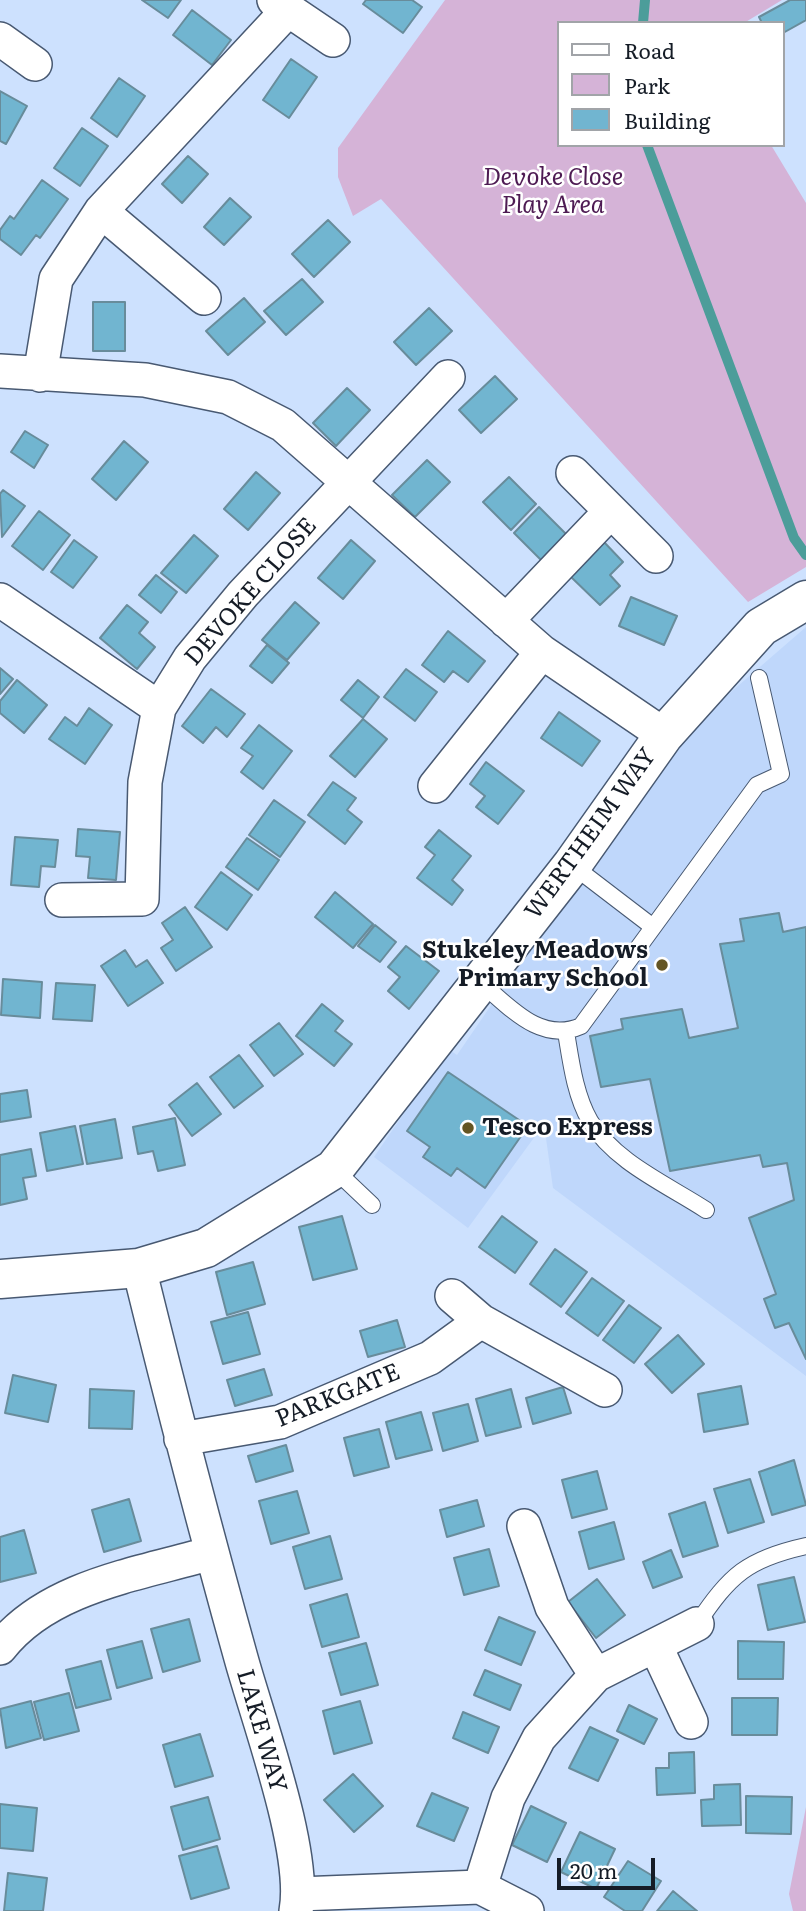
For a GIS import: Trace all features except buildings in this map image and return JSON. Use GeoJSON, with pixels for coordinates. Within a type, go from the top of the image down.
{"type":"FeatureCollection","features":[{"type":"Feature","properties":{"kind":"street"},"geometry":{"type":"LineString","coordinates":[[40,375],[56,279],[101,211],[281,5],[333,40]]}},
{"type":"Feature","properties":{"kind":"street"},"geometry":{"type":"LineString","coordinates":[[0,39],[35,64]]}},
{"type":"Feature","properties":{"kind":"street"},"geometry":{"type":"LineString","coordinates":[[101,211],[204,298]]}},
{"type":"Feature","properties":{"kind":"street"},"geometry":{"type":"LineString","coordinates":[[0,371],[145,380],[228,397],[283,425],[542,652],[664,735]]}},
{"type":"Feature","properties":{"kind":"street","name":"DEVOKE CLOSE"},"geometry":{"type":"LineString","coordinates":[[62,900],[142,899],[145,782],[159,708],[190,658],[243,594],[448,377]]}},
{"type":"Feature","properties":{"kind":"street"},"geometry":{"type":"LineString","coordinates":[[573,473],[656,556]]}},
{"type":"Feature","properties":{"kind":"street"},"geometry":{"type":"LineString","coordinates":[[506,621],[611,512]]}},
{"type":"Feature","properties":{"kind":"street"},"geometry":{"type":"LineString","coordinates":[[0,600],[159,708]]}},
{"type":"Feature","properties":{"kind":"street","name":"WERTHEIM WAY"},"geometry":{"type":"LineString","coordinates":[[0,1279],[139,1268],[206,1248],[334,1169],[572,865],[664,735],[761,627],[806,600]]}},
{"type":"Feature","properties":{"kind":"street"},"geometry":{"type":"LineString","coordinates":[[435,786],[542,652]]}},
{"type":"Feature","properties":{"kind":"street"},"geometry":{"type":"LineString","coordinates":[[0,1648],[15,1628],[76,1592],[212,1553],[139,1268]]}},
{"type":"Feature","properties":{"kind":"street"},"geometry":{"type":"LineString","coordinates":[[452,1296],[481,1321],[605,1390]]}},
{"type":"Feature","properties":{"kind":"street","name":"PARKGATE"},"geometry":{"type":"LineString","coordinates":[[181,1439],[280,1422],[430,1358],[481,1321]]}},
{"type":"Feature","properties":{"kind":"street"},"geometry":{"type":"LineString","coordinates":[[524,1525],[552,1607],[596,1675]]}},
{"type":"Feature","properties":{"kind":"street","name":"LAKE WAY"},"geometry":{"type":"LineString","coordinates":[[212,1553],[288,1826],[298,1903]]}},
{"type":"Feature","properties":{"kind":"street"},"geometry":{"type":"LineString","coordinates":[[480,1887],[508,1798],[539,1738],[596,1675],[697,1625]]}},
{"type":"Feature","properties":{"kind":"street"},"geometry":{"type":"LineString","coordinates":[[656,1647],[691,1722]]}},
{"type":"Feature","properties":{"kind":"street"},"geometry":{"type":"LineString","coordinates":[[298,1903],[480,1887],[527,1911]]}},
{"type":"Feature","properties":{"kind":"lane"},"geometry":{"type":"LineString","coordinates":[[480,982],[535,1027],[566,1032],[581,1026],[757,785],[781,774],[759,678]]}},
{"type":"Feature","properties":{"kind":"lane"},"geometry":{"type":"LineString","coordinates":[[572,865],[653,927]]}},
{"type":"Feature","properties":{"kind":"lane"},"geometry":{"type":"LineString","coordinates":[[566,1032],[578,1092],[591,1122],[616,1152],[706,1210]]}},
{"type":"Feature","properties":{"kind":"lane"},"geometry":{"type":"LineString","coordinates":[[334,1169],[372,1205]]}},
{"type":"Feature","properties":{"kind":"lane"},"geometry":{"type":"LineString","coordinates":[[697,1625],[731,1578],[755,1562],[806,1546]]}},
{"type":"Feature","properties":{"kind":"shaded area","name":"Stukeley Meadows Primary School"},"geometry":{"type":"Polygon","coordinates":[[[806,627],[806,1376],[553,1188],[544,1124],[468,1228],[374,1157],[448,1049],[457,1055],[581,874],[656,757],[806,627]]]}},
{"type":"Feature","properties":{"kind":"green space","name":"Devoke Close Play Area"},"geometry":{"type":"Polygon","coordinates":[[[445,0],[782,0],[747,21],[558,21],[558,147],[772,147],[806,203],[806,567],[748,602],[381,199],[353,216],[338,177],[338,148],[445,0]]]}},
{"type":"Feature","properties":{"kind":"green space"},"geometry":{"type":"Polygon","coordinates":[[[806,1807],[806,1911],[793,1911],[789,1894],[806,1807]]]}},
{"type":"Feature","properties":{"kind":"waterway"},"geometry":{"type":"LineString","coordinates":[[643,21],[645,0]]}},
{"type":"Feature","properties":{"kind":"waterway"},"geometry":{"type":"LineString","coordinates":[[648,147],[794,538],[806,555]]}},
{"type":"Feature","properties":{"kind":"place","name":"Stukeley Meadows Primary School"},"geometry":{"type":"Point","coordinates":[662,965]}},
{"type":"Feature","properties":{"kind":"place","name":"Tesco Express"},"geometry":{"type":"Point","coordinates":[468,1128]}}]}
